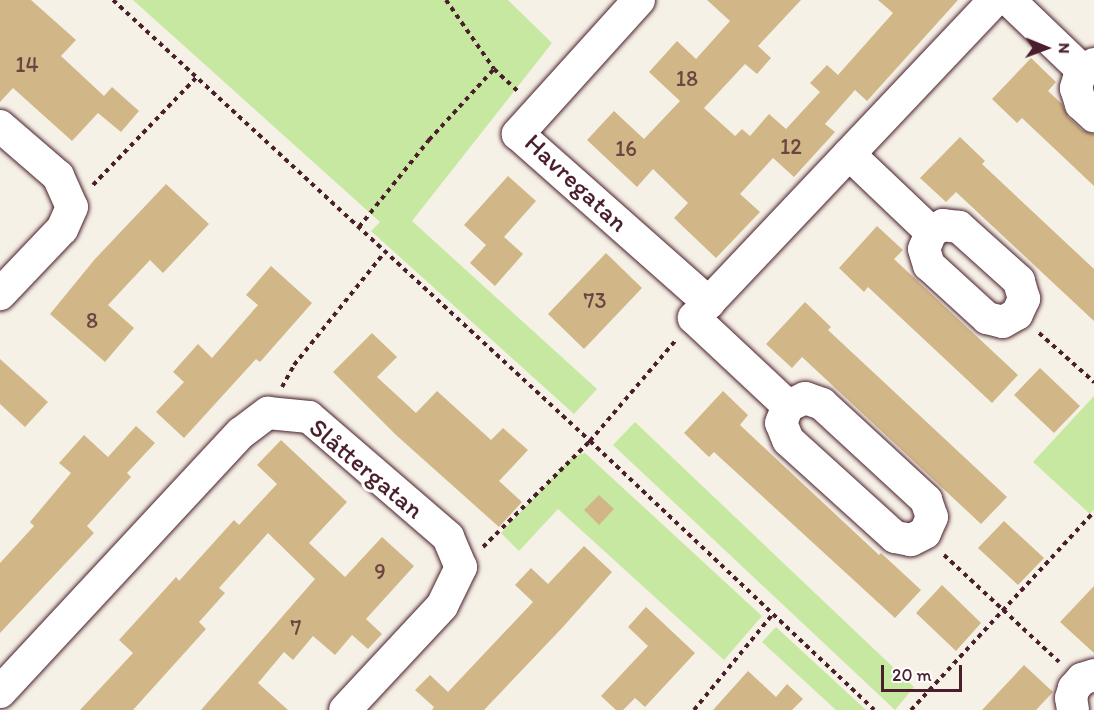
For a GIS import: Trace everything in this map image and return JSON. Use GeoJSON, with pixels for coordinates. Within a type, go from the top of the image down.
{"type":"FeatureCollection","features":[{"type":"Feature","properties":{"kind":"street","name":"Havregatan"},"geometry":{"type":"LineString","coordinates":[[639,0],[518,134],[701,311],[788,406]]}},
{"type":"Feature","properties":{"kind":"street"},"geometry":{"type":"LineString","coordinates":[[701,311],[995,0]]}},
{"type":"Feature","properties":{"kind":"street"},"geometry":{"type":"LineString","coordinates":[[1009,0],[1088,67],[1077,80],[1077,94],[1082,105],[1094,116]]}},
{"type":"Feature","properties":{"kind":"street"},"geometry":{"type":"LineString","coordinates":[[0,126],[58,176],[72,207],[62,229],[0,294]]}},
{"type":"Feature","properties":{"kind":"street"},"geometry":{"type":"LineString","coordinates":[[849,154],[931,232]]}},
{"type":"Feature","properties":{"kind":"street"},"geometry":{"type":"LineString","coordinates":[[943,225],[959,227],[1018,281],[1024,296],[1017,314],[1003,321],[987,318],[929,265],[924,249],[931,232],[943,225]]}},
{"type":"Feature","properties":{"kind":"street"},"geometry":{"type":"LineString","coordinates":[[805,398],[822,404],[926,500],[932,517],[931,525],[921,536],[906,540],[895,537],[788,440],[782,429],[781,419],[788,406],[805,398]]}},
{"type":"Feature","properties":{"kind":"street"},"geometry":{"type":"LineString","coordinates":[[0,692],[241,433],[268,413]]}},
{"type":"Feature","properties":{"kind":"street","name":"Slåttergatan"},"geometry":{"type":"LineString","coordinates":[[268,413],[309,417],[447,537],[460,567]]}},
{"type":"Feature","properties":{"kind":"street"},"geometry":{"type":"LineString","coordinates":[[345,710],[442,606],[460,567]]}},
{"type":"Feature","properties":{"kind":"path"},"geometry":{"type":"LineString","coordinates":[[113,0],[590,441],[874,710]]}},
{"type":"Feature","properties":{"kind":"path"},"geometry":{"type":"LineString","coordinates":[[446,0],[494,69],[540,110]]}},
{"type":"Feature","properties":{"kind":"path"},"geometry":{"type":"LineString","coordinates":[[358,227],[429,140],[494,69]]}},
{"type":"Feature","properties":{"kind":"path"},"geometry":{"type":"LineString","coordinates":[[72,207],[197,77]]}},
{"type":"Feature","properties":{"kind":"path"},"geometry":{"type":"LineString","coordinates":[[268,413],[294,366],[385,252]]}},
{"type":"Feature","properties":{"kind":"path"},"geometry":{"type":"LineString","coordinates":[[460,567],[509,524],[590,441],[701,311]]}},
{"type":"Feature","properties":{"kind":"path"},"geometry":{"type":"LineString","coordinates":[[1017,314],[1094,382]]}},
{"type":"Feature","properties":{"kind":"path"},"geometry":{"type":"LineString","coordinates":[[911,710],[1094,512]]}},
{"type":"Feature","properties":{"kind":"path"},"geometry":{"type":"LineString","coordinates":[[921,536],[1047,649],[1081,689]]}},
{"type":"Feature","properties":{"kind":"path"},"geometry":{"type":"LineString","coordinates":[[694,710],[772,615]]}},
{"type":"Feature","properties":{"kind":"green space"},"geometry":{"type":"Polygon","coordinates":[[[133,0],[508,0],[552,43],[412,221],[597,389],[574,414],[371,231],[380,222],[133,0]]]}},
{"type":"Feature","properties":{"kind":"green space"},"geometry":{"type":"Polygon","coordinates":[[[1094,396],[1094,509],[1090,514],[1033,462],[1094,396]]]}},
{"type":"Feature","properties":{"kind":"green space"},"geometry":{"type":"Polygon","coordinates":[[[635,422],[914,687],[895,710],[613,445],[635,422]]]}},
{"type":"Feature","properties":{"kind":"green space"},"geometry":{"type":"Polygon","coordinates":[[[585,453],[762,616],[724,660],[558,509],[519,551],[501,533],[572,457],[585,453]]]}},
{"type":"Feature","properties":{"kind":"green space"},"geometry":{"type":"Polygon","coordinates":[[[776,627],[866,710],[836,710],[762,642],[776,627]]]}},
{"type":"Feature","properties":{"kind":"building"},"geometry":{"type":"Polygon","coordinates":[[[0,0],[31,0],[76,40],[61,56],[104,96],[112,87],[139,111],[121,132],[98,113],[72,141],[13,88],[0,102],[0,0]]]}},
{"type":"Feature","properties":{"kind":"building"},"geometry":{"type":"Polygon","coordinates":[[[707,0],[801,0],[758,46],[771,58],[757,74],[745,64],[704,108],[735,136],[742,129],[750,136],[769,114],[786,129],[820,92],[810,83],[827,65],[838,75],[893,13],[878,0],[958,0],[867,101],[855,90],[825,124],[835,132],[794,177],[773,158],[740,194],[760,212],[716,258],[674,218],[688,203],[653,169],[637,187],[587,140],[614,111],[644,139],[680,101],[649,72],[677,41],[696,59],[730,21],[707,0]]]}},
{"type":"Feature","properties":{"kind":"building"},"geometry":{"type":"Polygon","coordinates":[[[1031,58],[1056,82],[1048,91],[1062,104],[1068,117],[1082,130],[1094,134],[1094,186],[1022,118],[1017,123],[992,99],[1031,58]]]}},
{"type":"Feature","properties":{"kind":"building"},"geometry":{"type":"Polygon","coordinates":[[[960,137],[985,161],[982,164],[1094,269],[1094,321],[956,192],[946,202],[920,178],[960,137]]]}},
{"type":"Feature","properties":{"kind":"building"},"geometry":{"type":"Polygon","coordinates":[[[508,176],[536,201],[504,237],[523,254],[495,286],[470,263],[486,245],[464,225],[508,176]]]}},
{"type":"Feature","properties":{"kind":"building"},"geometry":{"type":"Polygon","coordinates":[[[166,184],[209,224],[163,273],[150,260],[108,305],[134,328],[105,362],[50,314],[95,259],[166,184]]]}},
{"type":"Feature","properties":{"kind":"building"},"geometry":{"type":"Polygon","coordinates":[[[877,226],[903,250],[894,259],[1018,375],[992,403],[868,287],[864,292],[839,268],[877,226]]]}},
{"type":"Feature","properties":{"kind":"building"},"geometry":{"type":"Polygon","coordinates":[[[606,253],[642,288],[584,349],[548,314],[606,253]]]}},
{"type":"Feature","properties":{"kind":"building"},"geometry":{"type":"Polygon","coordinates":[[[271,266],[312,303],[260,362],[256,359],[184,438],[156,412],[184,382],[173,372],[198,344],[212,358],[258,305],[246,295],[271,266]]]}},
{"type":"Feature","properties":{"kind":"building"},"geometry":{"type":"Polygon","coordinates":[[[805,302],[831,327],[828,330],[1007,497],[981,524],[802,357],[792,368],[766,344],[805,302]]]}},
{"type":"Feature","properties":{"kind":"building"},"geometry":{"type":"Polygon","coordinates":[[[372,333],[397,357],[377,377],[416,413],[437,391],[491,440],[503,428],[528,450],[499,481],[522,502],[499,527],[396,435],[333,372],[372,333]]]}},
{"type":"Feature","properties":{"kind":"building"},"geometry":{"type":"Polygon","coordinates":[[[0,359],[48,402],[25,427],[0,404],[0,359]]]}},
{"type":"Feature","properties":{"kind":"building"},"geometry":{"type":"Polygon","coordinates":[[[1040,368],[1080,406],[1054,433],[1014,395],[1040,368]]]}},
{"type":"Feature","properties":{"kind":"building"},"geometry":{"type":"Polygon","coordinates":[[[723,391],[748,415],[740,425],[879,555],[881,553],[921,590],[895,618],[714,452],[709,457],[684,433],[723,391]]]}},
{"type":"Feature","properties":{"kind":"building"},"geometry":{"type":"Polygon","coordinates":[[[136,426],[155,443],[127,473],[131,477],[87,526],[94,533],[0,633],[0,563],[34,526],[30,522],[71,473],[59,463],[84,435],[108,457],[136,426]]]}},
{"type":"Feature","properties":{"kind":"building"},"geometry":{"type":"Polygon","coordinates":[[[281,440],[347,502],[309,543],[345,577],[382,537],[414,566],[366,619],[382,634],[368,649],[352,635],[335,655],[313,636],[293,660],[284,652],[258,683],[288,710],[201,710],[315,579],[268,533],[219,588],[225,593],[199,622],[206,629],[133,710],[80,710],[133,653],[119,640],[176,577],[179,581],[234,520],[239,525],[277,484],[257,465],[281,440]]]}},
{"type":"Feature","properties":{"kind":"building"},"geometry":{"type":"Polygon","coordinates":[[[599,495],[614,509],[599,525],[584,510],[599,495]]]}},
{"type":"Feature","properties":{"kind":"building"},"geometry":{"type":"Polygon","coordinates":[[[1004,521],[1044,558],[1018,585],[978,548],[1004,521]]]}},
{"type":"Feature","properties":{"kind":"building"},"geometry":{"type":"Polygon","coordinates":[[[584,546],[612,572],[562,628],[484,710],[432,710],[434,707],[415,690],[430,675],[448,692],[533,602],[515,585],[531,568],[548,584],[584,546]]]}},
{"type":"Feature","properties":{"kind":"building"},"geometry":{"type":"Polygon","coordinates":[[[942,585],[981,623],[956,651],[916,613],[942,585]]]}},
{"type":"Feature","properties":{"kind":"building"},"geometry":{"type":"Polygon","coordinates":[[[1094,586],[1094,653],[1060,622],[1094,586]]]}},
{"type":"Feature","properties":{"kind":"building"},"geometry":{"type":"Polygon","coordinates":[[[646,607],[695,653],[645,707],[635,698],[623,710],[616,710],[601,696],[648,646],[628,627],[646,607]]]}},
{"type":"Feature","properties":{"kind":"building"},"geometry":{"type":"Polygon","coordinates":[[[1024,665],[1053,692],[1036,710],[982,710],[1024,665]]]}},
{"type":"Feature","properties":{"kind":"building"},"geometry":{"type":"Polygon","coordinates":[[[748,671],[776,697],[787,684],[803,699],[792,710],[713,710],[748,671]]]}}]}
